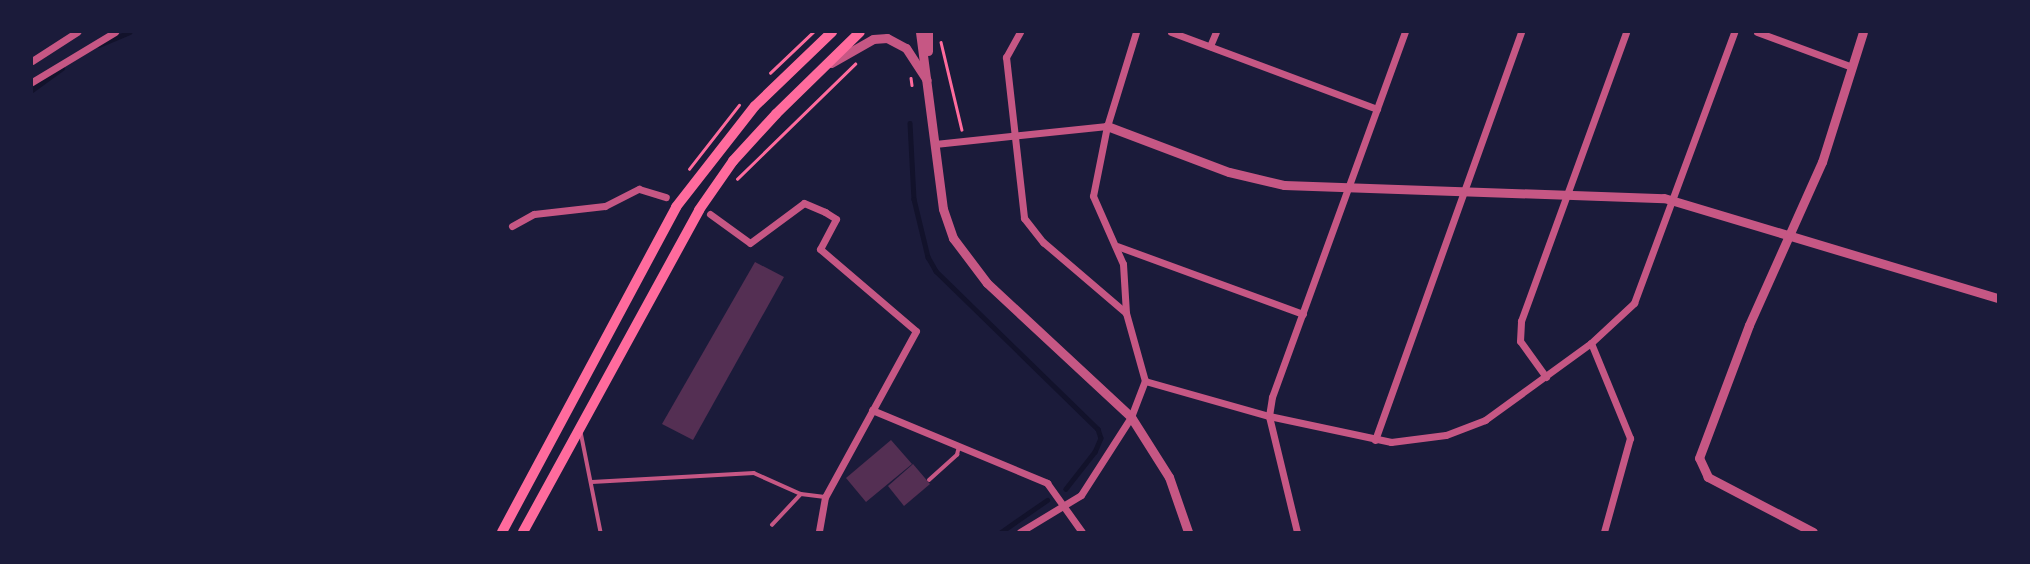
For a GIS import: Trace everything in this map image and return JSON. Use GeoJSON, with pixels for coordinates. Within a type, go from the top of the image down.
{"type":"FeatureCollection","features":[{"type":"Feature","properties":{"kind":"main road"},"geometry":{"type":"LineString","coordinates":[[502,533],[676,207],[755,106],[832,32]]}},
{"type":"Feature","properties":{"kind":"main road"},"geometry":{"type":"LineString","coordinates":[[523,533],[699,210],[733,162],[818,71],[860,32]]}},
{"type":"Feature","properties":{"kind":"street"},"geometry":{"type":"LineString","coordinates":[[32,61],[77,32]]}},
{"type":"Feature","properties":{"kind":"street"},"geometry":{"type":"LineString","coordinates":[[32,82],[115,32]]}},
{"type":"Feature","properties":{"kind":"street"},"geometry":{"type":"LineString","coordinates":[[920,32],[946,224],[966,260],[1131,417],[1170,477],[1188,533]]}},
{"type":"Feature","properties":{"kind":"street"},"geometry":{"type":"LineString","coordinates":[[928,32],[929,84]]}},
{"type":"Feature","properties":{"kind":"street"},"geometry":{"type":"LineString","coordinates":[[1020,32],[1006,57],[1022,206],[1031,229],[1126,313]]}},
{"type":"Feature","properties":{"kind":"street"},"geometry":{"type":"LineString","coordinates":[[1020,533],[1067,506],[1092,481],[1131,417],[1145,382],[1126,313],[1126,285],[1117,246],[1093,195],[1107,126],[1136,32]]}},
{"type":"Feature","properties":{"kind":"street"},"geometry":{"type":"LineString","coordinates":[[1171,32],[1377,109]]}},
{"type":"Feature","properties":{"kind":"street"},"geometry":{"type":"LineString","coordinates":[[1210,46],[1216,32]]}},
{"type":"Feature","properties":{"kind":"street"},"geometry":{"type":"LineString","coordinates":[[1297,533],[1269,416],[1275,389],[1405,32]]}},
{"type":"Feature","properties":{"kind":"street"},"geometry":{"type":"LineString","coordinates":[[1376,440],[1521,32]]}},
{"type":"Feature","properties":{"kind":"street"},"geometry":{"type":"LineString","coordinates":[[1546,377],[1519,333],[1626,32]]}},
{"type":"Feature","properties":{"kind":"street"},"geometry":{"type":"LineString","coordinates":[[1145,382],[1269,416],[1376,440],[1414,442],[1464,429],[1485,420],[1591,343],[1634,303],[1734,32]]}},
{"type":"Feature","properties":{"kind":"street"},"geometry":{"type":"LineString","coordinates":[[1757,32],[1852,67]]}},
{"type":"Feature","properties":{"kind":"street"},"geometry":{"type":"LineString","coordinates":[[1813,533],[1708,477],[1699,458],[1733,363],[1822,162],[1863,32]]}},
{"type":"Feature","properties":{"kind":"street"},"geometry":{"type":"LineString","coordinates":[[818,71],[873,38],[887,38],[906,48],[929,84]]}},
{"type":"Feature","properties":{"kind":"street"},"geometry":{"type":"LineString","coordinates":[[935,144],[1013,138],[1107,126],[1265,182],[1348,188],[1642,195],[1672,201],[1998,298]]}},
{"type":"Feature","properties":{"kind":"street"},"geometry":{"type":"LineString","coordinates":[[512,226],[534,214],[605,206],[639,189],[666,197]]}},
{"type":"Feature","properties":{"kind":"street"},"geometry":{"type":"LineString","coordinates":[[710,214],[750,243],[804,203],[836,219],[820,248],[916,331],[825,497],[818,533]]}},
{"type":"Feature","properties":{"kind":"street"},"geometry":{"type":"LineString","coordinates":[[1117,246],[1303,314]]}},
{"type":"Feature","properties":{"kind":"street"},"geometry":{"type":"LineString","coordinates":[[1591,343],[1630,438],[1604,533]]}},
{"type":"Feature","properties":{"kind":"street"},"geometry":{"type":"LineString","coordinates":[[872,410],[1047,483],[1067,506],[1082,533]]}},
{"type":"Feature","properties":{"kind":"lane"},"geometry":{"type":"LineString","coordinates":[[580,425],[601,533]]}},
{"type":"Feature","properties":{"kind":"lane"},"geometry":{"type":"LineString","coordinates":[[929,480],[957,456],[959,446]]}},
{"type":"Feature","properties":{"kind":"lane"},"geometry":{"type":"LineString","coordinates":[[592,482],[754,473],[801,494],[825,497]]}},
{"type":"Feature","properties":{"kind":"lane"},"geometry":{"type":"LineString","coordinates":[[772,525],[801,494]]}},
{"type":"Feature","properties":{"kind":"path"},"geometry":{"type":"LineString","coordinates":[[940,32],[959,127],[969,134]]}},
{"type":"Feature","properties":{"kind":"path"},"geometry":{"type":"LineString","coordinates":[[729,188],[859,60]]}},
{"type":"Feature","properties":{"kind":"path"},"geometry":{"type":"LineString","coordinates":[[910,75],[912,86]]}},
{"type":"Feature","properties":{"kind":"building"},"geometry":{"type":"Polygon","coordinates":[[[755,262],[784,277],[693,440],[662,424],[755,262]]]}},
{"type":"Feature","properties":{"kind":"building"},"geometry":{"type":"Polygon","coordinates":[[[891,440],[912,464],[866,502],[846,478],[891,440]]]}},
{"type":"Feature","properties":{"kind":"building"},"geometry":{"type":"Polygon","coordinates":[[[913,464],[930,484],[904,506],[888,486],[913,464]]]}},
{"type":"Feature","properties":{"kind":"waterway"},"geometry":{"type":"LineString","coordinates":[[99,45],[129,32]]}},
{"type":"Feature","properties":{"kind":"waterway"},"geometry":{"type":"LineString","coordinates":[[32,90],[62,68]]}},
{"type":"Feature","properties":{"kind":"waterway"},"geometry":{"type":"LineString","coordinates":[[910,123],[914,199],[928,257],[936,271],[1098,429],[1101,438],[1095,452],[1066,489]]}},
{"type":"Feature","properties":{"kind":"waterway"},"geometry":{"type":"LineString","coordinates":[[1001,532],[1047,500]]}}]}
